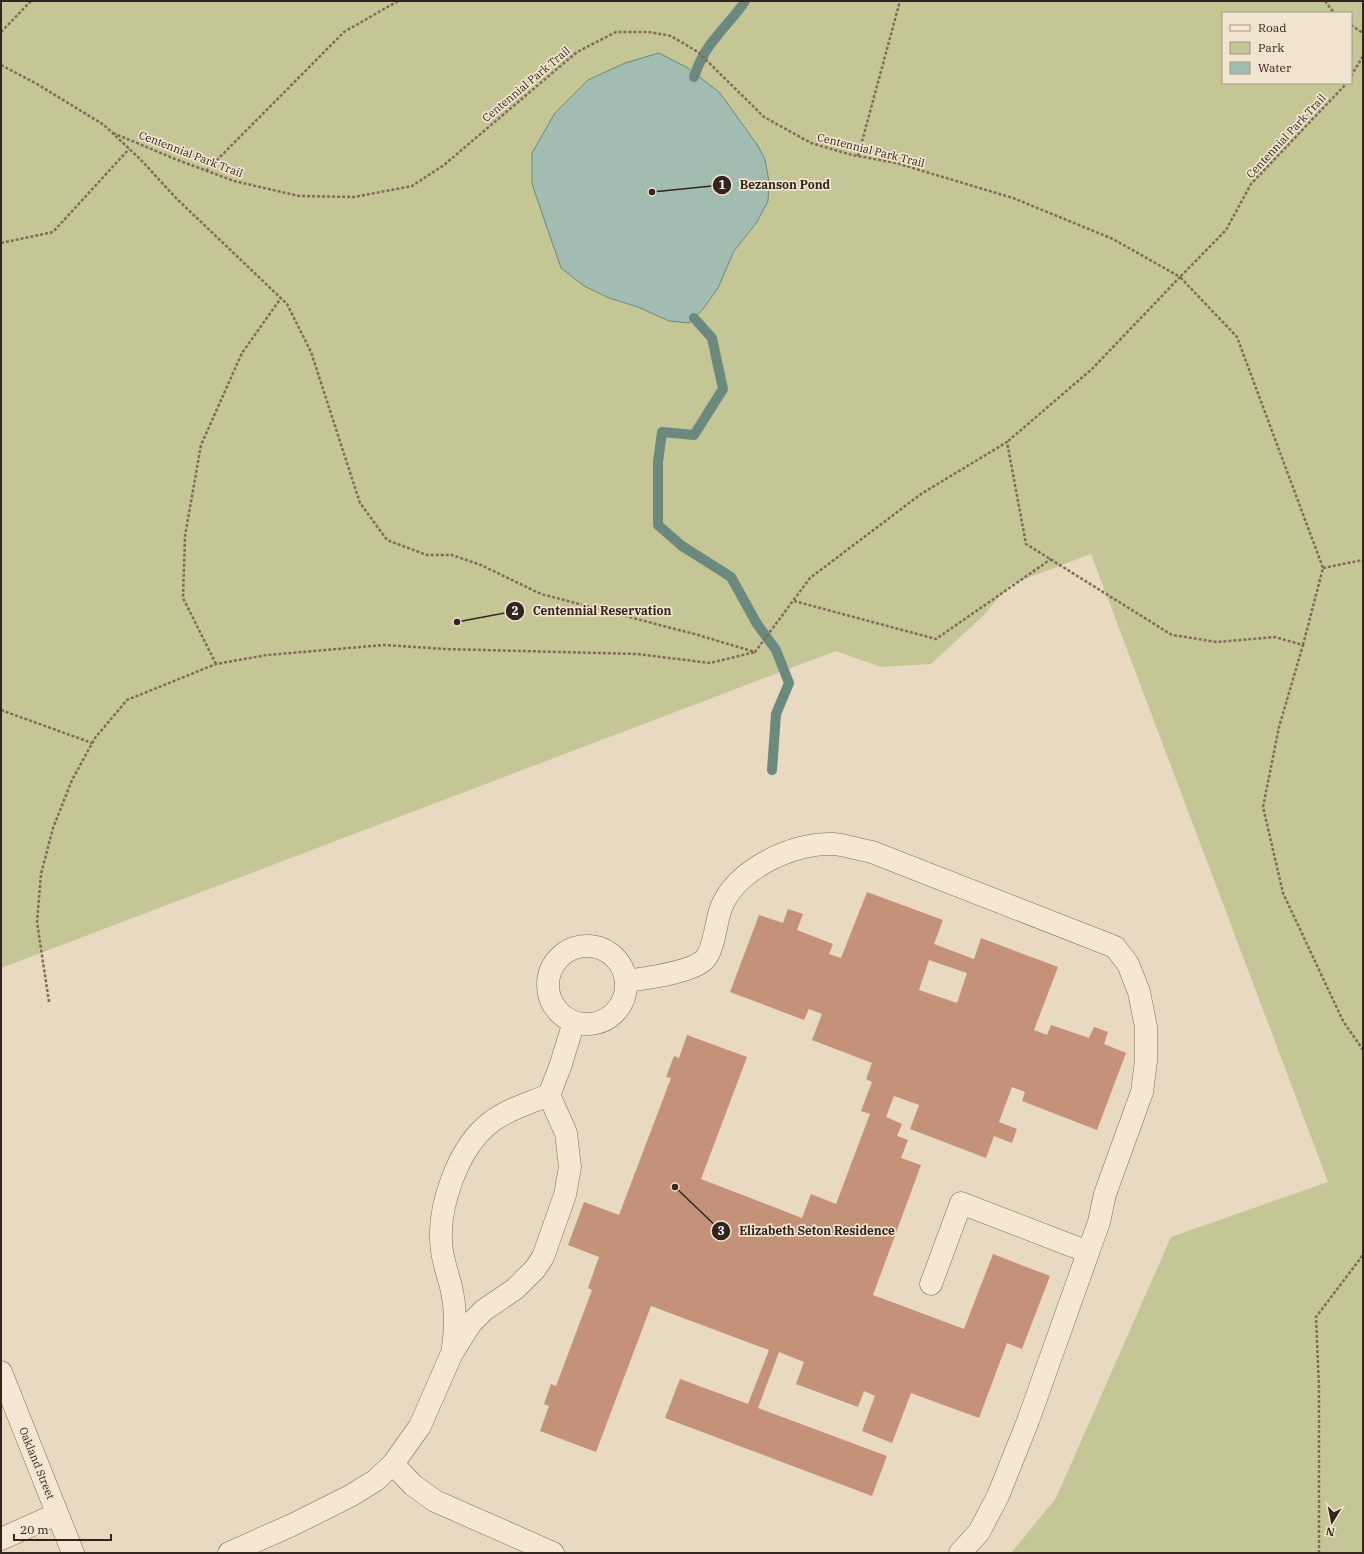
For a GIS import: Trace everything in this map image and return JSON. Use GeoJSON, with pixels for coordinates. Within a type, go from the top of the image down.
{"type":"FeatureCollection","features":[{"type":"Feature","properties":{"kind":"street"},"geometry":{"type":"LineString","coordinates":[[626,981],[686,969],[704,960],[709,954],[717,918],[724,899],[737,882],[783,853],[803,846],[834,844],[872,852],[1115,947],[1128,964],[1139,992],[1146,1027],[1146,1061],[1142,1092],[1105,1194],[1099,1222],[1028,1421],[998,1496],[979,1532],[960,1553]]}},
{"type":"Feature","properties":{"kind":"street"},"geometry":{"type":"LineString","coordinates":[[590,947],[602,949],[611,954],[619,963],[625,975],[626,989],[623,1003],[612,1016],[597,1023],[582,1024],[574,1022],[556,1008],[550,995],[549,982],[552,970],[559,959],[568,952],[579,948],[590,947]]}},
{"type":"Feature","properties":{"kind":"street"},"geometry":{"type":"LineString","coordinates":[[229,1553],[292,1525],[352,1495],[376,1480],[393,1464],[420,1426],[452,1352],[471,1323],[484,1310],[526,1280],[535,1269],[543,1256],[565,1196],[570,1167],[566,1133],[549,1095],[560,1067],[574,1022]]}},
{"type":"Feature","properties":{"kind":"street"},"geometry":{"type":"LineString","coordinates":[[452,1352],[456,1321],[454,1302],[442,1251],[441,1234],[443,1214],[455,1174],[476,1136],[491,1122],[508,1112],[549,1095]]}},
{"type":"Feature","properties":{"kind":"street"},"geometry":{"type":"LineString","coordinates":[[931,1284],[961,1203],[1088,1252]]}},
{"type":"Feature","properties":{"kind":"street","name":"Oakland Street"},"geometry":{"type":"LineString","coordinates":[[1,1372],[72,1553]]}},
{"type":"Feature","properties":{"kind":"street"},"geometry":{"type":"LineString","coordinates":[[393,1464],[413,1485],[435,1501],[553,1553]]}},
{"type":"Feature","properties":{"kind":"street"},"geometry":{"type":"LineString","coordinates":[[1,1539],[57,1514]]}},
{"type":"Feature","properties":{"kind":"path"},"geometry":{"type":"LineString","coordinates":[[1,32],[31,1]]}},
{"type":"Feature","properties":{"kind":"path"},"geometry":{"type":"LineString","coordinates":[[206,171],[344,32],[398,1]]}},
{"type":"Feature","properties":{"kind":"path"},"geometry":{"type":"LineString","coordinates":[[858,156],[900,1]]}},
{"type":"Feature","properties":{"kind":"path"},"geometry":{"type":"LineString","coordinates":[[1325,1],[1333,12]]}},
{"type":"Feature","properties":{"kind":"path"},"geometry":{"type":"LineString","coordinates":[[1352,26],[1363,33]]}},
{"type":"Feature","properties":{"kind":"path","name":"Centennial Park Trail"},"geometry":{"type":"LineString","coordinates":[[111,132],[234,181],[299,196],[354,198],[412,186],[444,165],[577,52],[616,32],[649,32],[671,36],[698,52],[764,117],[811,143],[858,156],[896,164],[1013,198],[1113,240],[1180,277]]}},
{"type":"Feature","properties":{"kind":"path"},"geometry":{"type":"LineString","coordinates":[[1352,74],[1363,56]]}},
{"type":"Feature","properties":{"kind":"path"},"geometry":{"type":"LineString","coordinates":[[1,65],[37,84],[104,125],[130,149],[176,198],[287,304],[312,352],[360,503],[387,540],[428,556],[452,555],[481,565],[541,594],[698,635],[755,652]]}},
{"type":"Feature","properties":{"kind":"path","name":"Centennial Park Trail"},"geometry":{"type":"LineString","coordinates":[[755,652],[810,578],[921,494],[1007,442],[1092,369],[1226,230],[1252,184],[1346,84]]}},
{"type":"Feature","properties":{"kind":"path"},"geometry":{"type":"LineString","coordinates":[[1,243],[53,232],[130,149]]}},
{"type":"Feature","properties":{"kind":"path"},"geometry":{"type":"LineString","coordinates":[[1180,277],[1237,337],[1323,568],[1303,645],[1279,727],[1263,807],[1283,893],[1343,1021],[1363,1050]]}},
{"type":"Feature","properties":{"kind":"path"},"geometry":{"type":"LineString","coordinates":[[216,664],[182,598],[185,536],[200,446],[242,353],[281,298]]}},
{"type":"Feature","properties":{"kind":"path"},"geometry":{"type":"LineString","coordinates":[[1007,442],[1026,544],[1172,635],[1217,642],[1275,637],[1303,645]]}},
{"type":"Feature","properties":{"kind":"path"},"geometry":{"type":"LineString","coordinates":[[793,601],[936,639],[1051,559]]}},
{"type":"Feature","properties":{"kind":"path"},"geometry":{"type":"LineString","coordinates":[[1323,568],[1363,560]]}},
{"type":"Feature","properties":{"kind":"path"},"geometry":{"type":"LineString","coordinates":[[49,1002],[37,922],[41,874],[53,828],[72,780],[92,743],[127,700],[216,664],[267,655],[384,644],[445,649],[636,654],[710,663],[755,652]]}},
{"type":"Feature","properties":{"kind":"path"},"geometry":{"type":"LineString","coordinates":[[1,710],[92,743]]}},
{"type":"Feature","properties":{"kind":"path"},"geometry":{"type":"LineString","coordinates":[[1319,1553],[1319,1388],[1316,1317],[1363,1255]]}},
{"type":"Feature","properties":{"kind":"green space"},"geometry":{"type":"Polygon","coordinates":[[[1,1],[1363,1],[1363,1553],[1011,1553],[1056,1498],[1171,1237],[1328,1182],[1091,554],[1011,584],[983,616],[931,664],[881,667],[836,651],[1,968],[1,1]]]}},
{"type":"Feature","properties":{"kind":"water"},"geometry":{"type":"Polygon","coordinates":[[[659,53],[688,68],[720,93],[758,146],[765,160],[769,181],[768,201],[757,222],[734,251],[718,288],[703,309],[689,323],[669,321],[638,307],[609,298],[584,286],[561,268],[532,184],[532,153],[555,113],[588,80],[625,63],[659,53]]]}},
{"type":"Feature","properties":{"kind":"building"},"geometry":{"type":"Polygon","coordinates":[[[867,892],[943,920],[934,944],[974,959],[981,938],[1058,967],[1034,1030],[1047,1035],[1051,1025],[1089,1038],[1094,1027],[1108,1032],[1104,1044],[1126,1053],[1097,1130],[1022,1101],[1025,1092],[1012,1087],[999,1122],[1017,1129],[1012,1143],[994,1136],[986,1158],[910,1129],[919,1105],[894,1096],[886,1117],[902,1124],[897,1136],[908,1140],[901,1158],[921,1165],[873,1295],[964,1329],[993,1254],[1050,1276],[1022,1349],[1007,1343],[979,1418],[911,1393],[892,1443],[862,1431],[875,1396],[864,1391],[858,1407],[796,1384],[804,1362],[779,1352],[758,1408],[887,1456],[872,1496],[665,1418],[680,1379],[748,1404],[769,1350],[651,1306],[596,1452],[540,1431],[549,1406],[544,1404],[551,1384],[556,1386],[592,1290],[588,1288],[599,1257],[568,1245],[584,1202],[619,1215],[671,1078],[666,1077],[674,1056],[679,1058],[687,1035],[747,1057],[701,1179],[802,1218],[811,1194],[836,1204],[870,1114],[861,1111],[872,1082],[866,1079],[872,1063],[812,1040],[822,1014],[809,1009],[804,1020],[730,992],[759,915],[783,923],[788,909],[803,914],[797,930],[833,944],[829,954],[841,958],[867,892]],[[929,960],[919,990],[957,1003],[967,973],[929,960]]]}},
{"type":"Feature","properties":{"kind":"waterway"},"geometry":{"type":"LineString","coordinates":[[694,77],[709,45],[745,1]]}},
{"type":"Feature","properties":{"kind":"waterway"},"geometry":{"type":"LineString","coordinates":[[694,318],[712,338],[723,389],[694,435],[662,432],[658,462],[658,525],[682,546],[731,577],[757,624],[776,650],[789,683],[776,714],[772,770]]}},
{"type":"Feature","properties":{"kind":"place","name":"Bezanson Pond"},"geometry":{"type":"Point","coordinates":[652,192]}},
{"type":"Feature","properties":{"kind":"place","name":"Centennial Reservation"},"geometry":{"type":"Point","coordinates":[457,622]}},
{"type":"Feature","properties":{"kind":"place","name":"Elizabeth Seton Residence"},"geometry":{"type":"Point","coordinates":[675,1187]}}]}
